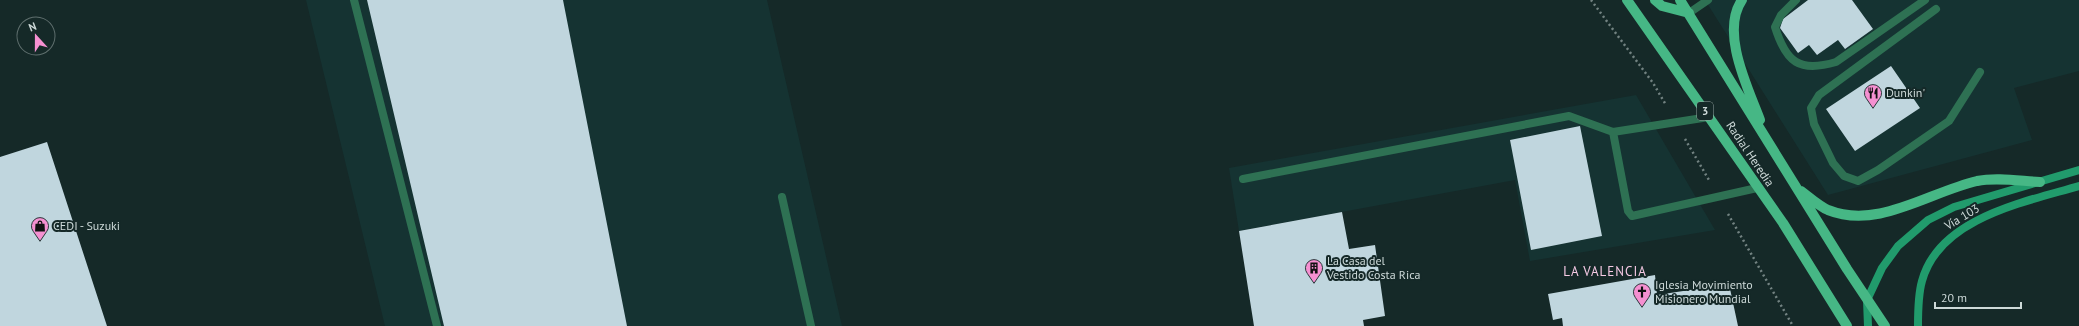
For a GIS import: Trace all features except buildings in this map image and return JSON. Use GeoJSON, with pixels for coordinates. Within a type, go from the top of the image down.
{"type":"FeatureCollection","features":[{"type":"Feature","properties":{"kind":"main road","name":"Radial Heredia"},"geometry":{"type":"LineString","coordinates":[[1627,0],[1757,188],[1783,223],[1847,326]]}},
{"type":"Feature","properties":{"kind":"main road"},"geometry":{"type":"LineString","coordinates":[[1654,0],[1662,6],[1689,12]]}},
{"type":"Feature","properties":{"kind":"main road","name":"Radial Heredia"},"geometry":{"type":"LineString","coordinates":[[1680,0],[1689,12],[1867,300],[1885,326]]}},
{"type":"Feature","properties":{"kind":"main road"},"geometry":{"type":"LineString","coordinates":[[1742,0],[1735,21],[1735,41],[1738,61],[1769,142]]}},
{"type":"Feature","properties":{"kind":"main road"},"geometry":{"type":"LineString","coordinates":[[1868,326],[1867,300],[1882,268],[1898,246],[1928,220],[1954,207],[2079,170]]}},
{"type":"Feature","properties":{"kind":"main road"},"geometry":{"type":"LineString","coordinates":[[1797,188],[1827,210],[1846,216],[1868,216],[1977,181],[1993,180],[2040,182]]}},
{"type":"Feature","properties":{"kind":"main road","name":"Vía 103"},"geometry":{"type":"LineString","coordinates":[[1918,326],[1918,300],[1922,280],[1930,261],[1943,243],[1962,229],[1996,211],[2079,186]]}},
{"type":"Feature","properties":{"kind":"lane"},"geometry":{"type":"LineString","coordinates":[[354,0],[437,326]]}},
{"type":"Feature","properties":{"kind":"lane"},"geometry":{"type":"LineString","coordinates":[[1689,12],[1708,0]]}},
{"type":"Feature","properties":{"kind":"lane"},"geometry":{"type":"LineString","coordinates":[[1796,0],[1781,15],[1775,27],[1781,45],[1787,55],[1797,64],[1822,66],[1836,62],[1925,0]]}},
{"type":"Feature","properties":{"kind":"lane"},"geometry":{"type":"LineString","coordinates":[[1936,9],[1818,95],[1811,108],[1814,124],[1833,163],[1844,176],[1858,181],[1878,170],[1949,121],[1980,72]]}},
{"type":"Feature","properties":{"kind":"lane"},"geometry":{"type":"LineString","coordinates":[[1243,179],[1569,116],[1613,132],[1709,117]]}},
{"type":"Feature","properties":{"kind":"lane"},"geometry":{"type":"LineString","coordinates":[[1613,132],[1628,211],[1632,216],[1757,188]]}},
{"type":"Feature","properties":{"kind":"lane"},"geometry":{"type":"LineString","coordinates":[[782,197],[811,326]]}},
{"type":"Feature","properties":{"kind":"path"},"geometry":{"type":"LineString","coordinates":[[1590,0],[1653,83]]}},
{"type":"Feature","properties":{"kind":"shaded area"},"geometry":{"type":"Polygon","coordinates":[[[306,0],[767,0],[842,326],[385,326],[306,0]]]}},
{"type":"Feature","properties":{"kind":"shaded area"},"geometry":{"type":"Polygon","coordinates":[[[1705,0],[2079,0],[2079,71],[2014,88],[2032,140],[1828,195],[1705,0]]]}},
{"type":"Feature","properties":{"kind":"shaded area"},"geometry":{"type":"Polygon","coordinates":[[[1636,95],[1715,230],[1530,261],[1515,180],[1239,231],[1229,168],[1636,95]]]}},
{"type":"Feature","properties":{"kind":"place","name":"Dunkin'"},"geometry":{"type":"Point","coordinates":[1873,108]}},
{"type":"Feature","properties":{"kind":"place","name":"CEDI - Suzuki"},"geometry":{"type":"Point","coordinates":[40,241]}},
{"type":"Feature","properties":{"kind":"place","name":"La Casa del Vestido Costa Rica"},"geometry":{"type":"Point","coordinates":[1314,283]}},
{"type":"Feature","properties":{"kind":"place","name":"Iglesia Movimiento Misionero Mundial"},"geometry":{"type":"Point","coordinates":[1642,307]}},
{"type":"Feature","properties":{"kind":"district","name":"LA VALENCIA"},"geometry":{"type":"Point","coordinates":[1605,271]}}]}
